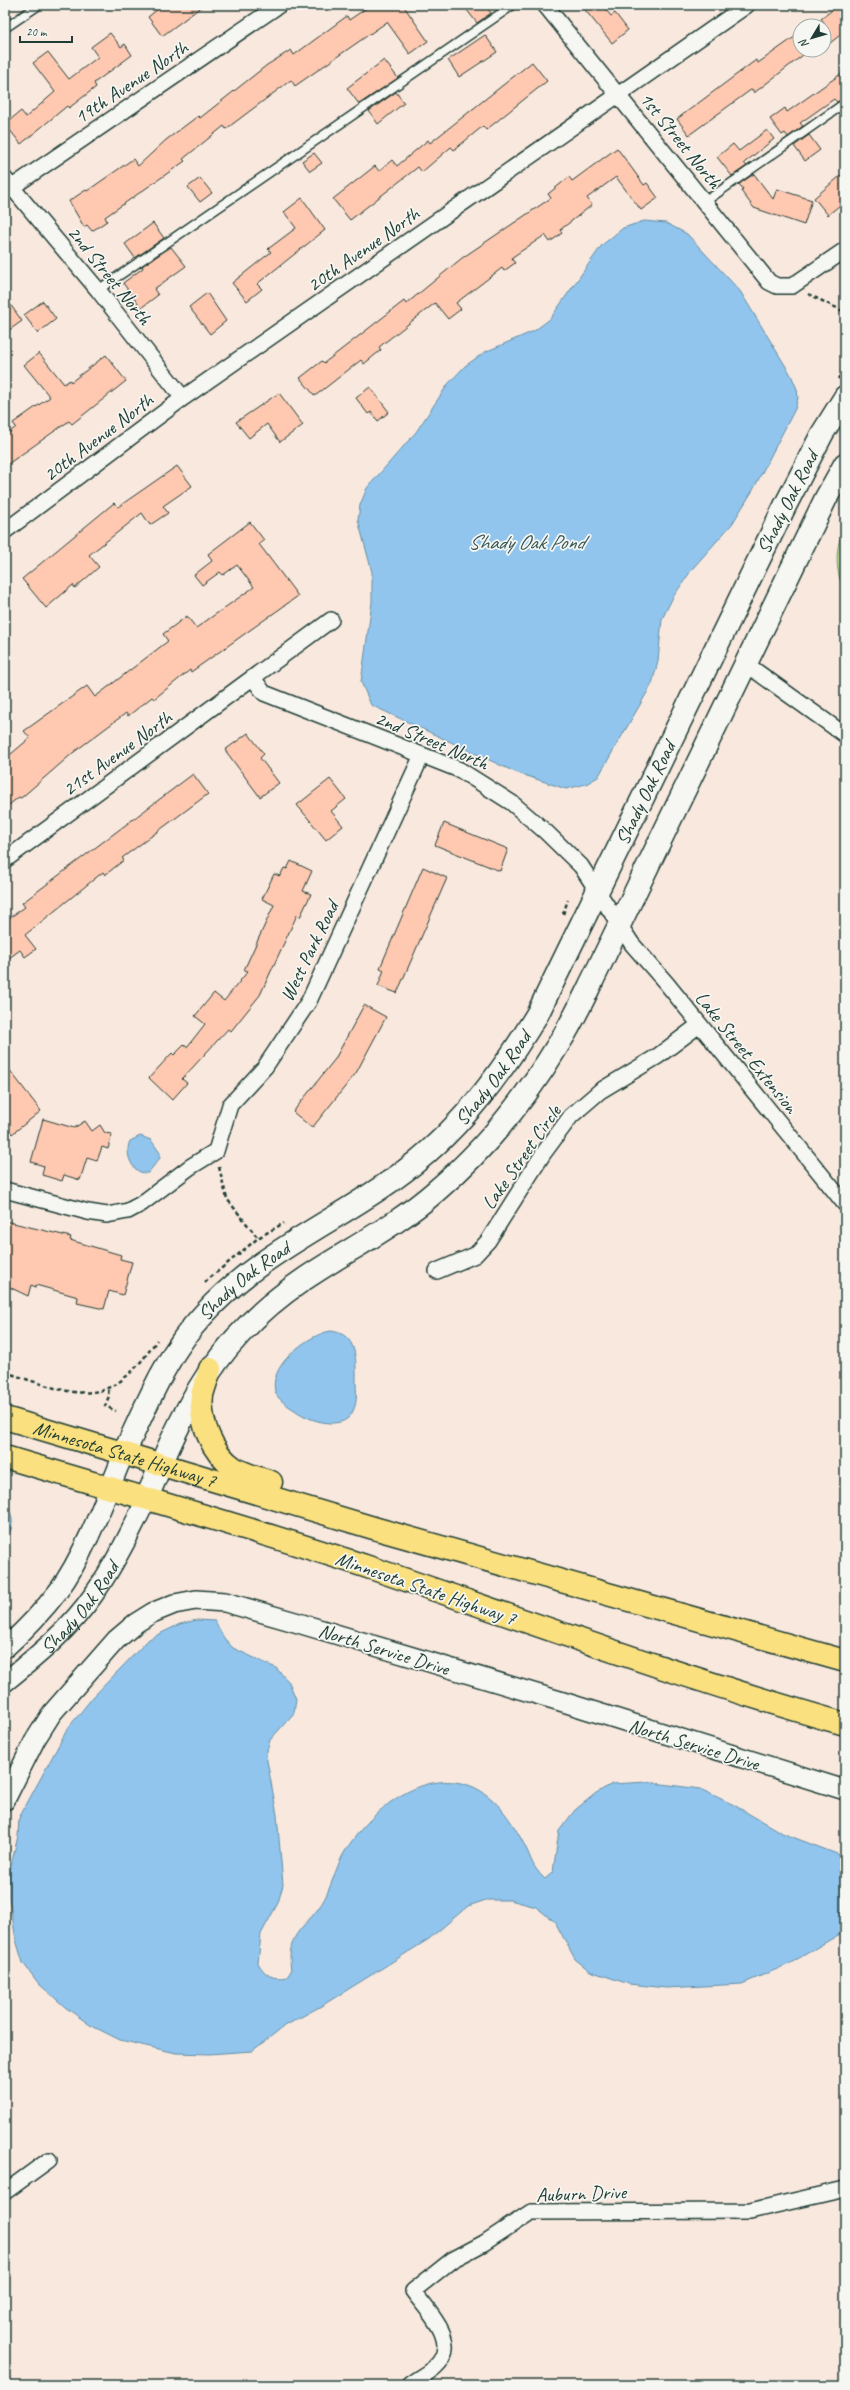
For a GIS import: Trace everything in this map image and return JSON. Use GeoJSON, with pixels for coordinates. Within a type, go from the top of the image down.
{"type":"FeatureCollection","features":[{"type":"Feature","properties":{"kind":"highway"},"geometry":{"type":"LineString","coordinates":[[210,1369],[202,1396],[203,1415],[206,1429],[217,1451],[234,1468],[247,1475],[344,1504],[564,1583]]}},
{"type":"Feature","properties":{"kind":"highway","name":"Minnesota State Highway 7"},"geometry":{"type":"LineString","coordinates":[[5,1418],[564,1583],[845,1662]]}},
{"type":"Feature","properties":{"kind":"highway","name":"Minnesota State Highway 7"},"geometry":{"type":"LineString","coordinates":[[5,1457],[147,1498],[364,1566],[616,1651],[845,1724]]}},
{"type":"Feature","properties":{"kind":"main road","name":"Shady Oak Road"},"geometry":{"type":"LineString","coordinates":[[124,1453],[172,1357],[188,1333],[218,1300],[267,1258],[367,1197],[410,1167],[444,1137],[494,1081],[538,1013],[785,506],[822,434],[845,397]]}},
{"type":"Feature","properties":{"kind":"main road","name":"Shady Oak Road"},"geometry":{"type":"LineString","coordinates":[[147,1498],[180,1420],[210,1369],[242,1329],[271,1303],[303,1280],[403,1218],[441,1187],[495,1133],[524,1097],[559,1044],[619,926],[826,498],[845,464]]}},
{"type":"Feature","properties":{"kind":"street","name":"19th Avenue North"},"geometry":{"type":"LineString","coordinates":[[7,186],[279,5]]}},
{"type":"Feature","properties":{"kind":"street","name":"1st Street North"},"geometry":{"type":"LineString","coordinates":[[545,5],[706,201],[762,276],[777,286],[792,286]]}},
{"type":"Feature","properties":{"kind":"street","name":"20th Avenue North"},"geometry":{"type":"LineString","coordinates":[[5,531],[184,398],[619,96],[747,5]]}},
{"type":"Feature","properties":{"kind":"street","name":"2nd Street North"},"geometry":{"type":"LineString","coordinates":[[7,186],[98,290],[184,398]]}},
{"type":"Feature","properties":{"kind":"street"},"geometry":{"type":"LineString","coordinates":[[792,286],[845,250]]}},
{"type":"Feature","properties":{"kind":"street","name":"21st Avenue North"},"geometry":{"type":"LineString","coordinates":[[5,860],[331,620]]}},
{"type":"Feature","properties":{"kind":"street"},"geometry":{"type":"LineString","coordinates":[[746,664],[845,735]]}},
{"type":"Feature","properties":{"kind":"street","name":"2nd Street North"},"geometry":{"type":"LineString","coordinates":[[253,678],[264,693],[460,770],[512,803],[581,866],[619,926]]}},
{"type":"Feature","properties":{"kind":"street","name":"West Park Road"},"geometry":{"type":"LineString","coordinates":[[216,1151],[230,1105],[265,1068],[309,1001],[422,755]]}},
{"type":"Feature","properties":{"kind":"street","name":"Lake Street Extension"},"geometry":{"type":"LineString","coordinates":[[619,926],[845,1204]]}},
{"type":"Feature","properties":{"kind":"street","name":"Lake Street Circle"},"geometry":{"type":"LineString","coordinates":[[437,1271],[475,1255],[488,1241],[558,1132],[584,1104],[616,1080],[658,1056],[699,1025]]}},
{"type":"Feature","properties":{"kind":"street"},"geometry":{"type":"LineString","coordinates":[[5,1190],[88,1212],[107,1215],[128,1211],[141,1204],[190,1167],[216,1151]]}},
{"type":"Feature","properties":{"kind":"street","name":"Shady Oak Road"},"geometry":{"type":"LineString","coordinates":[[5,1648],[27,1627],[60,1588],[74,1564],[124,1453]]}},
{"type":"Feature","properties":{"kind":"street","name":"Shady Oak Road"},"geometry":{"type":"LineString","coordinates":[[5,1682],[48,1647],[93,1596],[111,1568],[147,1498]]}},
{"type":"Feature","properties":{"kind":"street","name":"North Service Drive"},"geometry":{"type":"LineString","coordinates":[[5,1800],[35,1740],[52,1713],[111,1646],[136,1623],[152,1613],[174,1604],[196,1600],[225,1602],[288,1620],[560,1701],[845,1790]]}},
{"type":"Feature","properties":{"kind":"street"},"geometry":{"type":"LineString","coordinates":[[5,2192],[49,2160]]}},
{"type":"Feature","properties":{"kind":"street","name":"Auburn Drive"},"geometry":{"type":"LineString","coordinates":[[409,2385],[435,2367],[443,2357],[446,2345],[442,2331],[412,2291],[452,2260],[484,2243],[531,2212],[750,2211],[845,2189]]}},
{"type":"Feature","properties":{"kind":"lane"},"geometry":{"type":"LineString","coordinates":[[5,28],[39,5]]}},
{"type":"Feature","properties":{"kind":"lane"},"geometry":{"type":"LineString","coordinates":[[98,290],[513,5]]}},
{"type":"Feature","properties":{"kind":"lane"},"geometry":{"type":"LineString","coordinates":[[706,201],[845,103]]}},
{"type":"Feature","properties":{"kind":"path"},"geometry":{"type":"LineString","coordinates":[[792,286],[845,312]]}},
{"type":"Feature","properties":{"kind":"path"},"geometry":{"type":"LineString","coordinates":[[562,919],[568,900]]}},
{"type":"Feature","properties":{"kind":"path"},"geometry":{"type":"LineString","coordinates":[[216,1151],[227,1199],[258,1238]]}},
{"type":"Feature","properties":{"kind":"path"},"geometry":{"type":"LineString","coordinates":[[201,1287],[258,1238],[291,1219]]}},
{"type":"Feature","properties":{"kind":"path"},"geometry":{"type":"LineString","coordinates":[[5,1372],[74,1393],[108,1390],[133,1371],[161,1335]]}},
{"type":"Feature","properties":{"kind":"path"},"geometry":{"type":"LineString","coordinates":[[108,1390],[109,1396],[105,1406],[116,1411]]}},
{"type":"Feature","properties":{"kind":"green space"},"geometry":{"type":"Polygon","coordinates":[[[845,525],[845,591],[839,575],[837,558],[839,542],[845,525]]]}},
{"type":"Feature","properties":{"kind":"water","name":"Shady Oak Pond"},"geometry":{"type":"Polygon","coordinates":[[[644,221],[666,223],[687,234],[740,291],[791,375],[797,389],[798,398],[795,409],[753,490],[732,524],[693,568],[673,597],[662,619],[658,661],[652,684],[598,777],[586,784],[566,789],[515,772],[371,705],[361,682],[372,602],[372,572],[358,520],[360,505],[367,488],[416,432],[448,384],[465,366],[485,352],[534,331],[550,319],[602,245],[623,228],[644,221]]]}},
{"type":"Feature","properties":{"kind":"water"},"geometry":{"type":"Polygon","coordinates":[[[140,1136],[151,1140],[160,1153],[160,1158],[148,1173],[138,1171],[134,1167],[129,1157],[128,1146],[130,1141],[140,1136]]]}},
{"type":"Feature","properties":{"kind":"water"},"geometry":{"type":"Polygon","coordinates":[[[331,1331],[340,1333],[351,1343],[354,1349],[356,1365],[355,1407],[349,1417],[336,1423],[320,1422],[299,1413],[278,1397],[274,1384],[283,1363],[291,1354],[311,1338],[331,1331]]]}},
{"type":"Feature","properties":{"kind":"water"},"geometry":{"type":"Polygon","coordinates":[[[5,1506],[12,1517],[12,1527],[5,1539],[5,1506]]]}},
{"type":"Feature","properties":{"kind":"water"},"geometry":{"type":"Polygon","coordinates":[[[197,1620],[215,1621],[224,1638],[233,1648],[276,1668],[289,1682],[296,1699],[294,1713],[270,1740],[266,1755],[277,1815],[283,1885],[278,1903],[261,1934],[258,1963],[263,1971],[270,1976],[277,1978],[287,1977],[291,1971],[291,1946],[299,1930],[325,1898],[347,1848],[357,1834],[382,1809],[397,1798],[413,1789],[430,1783],[447,1782],[465,1784],[485,1794],[508,1818],[525,1846],[535,1867],[545,1879],[553,1872],[559,1831],[575,1810],[596,1793],[612,1784],[647,1782],[700,1789],[732,1804],[782,1833],[845,1857],[845,1931],[789,1964],[742,1984],[666,1988],[629,1984],[590,1971],[575,1959],[555,1922],[536,1907],[510,1900],[486,1900],[468,1906],[429,1939],[323,2005],[283,2027],[252,2051],[209,2054],[176,2053],[120,2040],[90,2025],[65,2007],[39,1984],[23,1963],[16,1940],[9,1898],[9,1874],[18,1836],[19,1818],[68,1728],[93,1697],[149,1639],[180,1624],[197,1620]]]}},
{"type":"Feature","properties":{"kind":"building"},"geometry":{"type":"Polygon","coordinates":[[[163,5],[204,5],[162,36],[148,17],[163,5]]]}},
{"type":"Feature","properties":{"kind":"building"},"geometry":{"type":"Polygon","coordinates":[[[371,5],[403,5],[428,41],[410,54],[387,22],[295,86],[291,80],[226,129],[224,126],[183,159],[185,161],[105,217],[107,221],[92,231],[87,225],[84,227],[69,201],[86,190],[87,191],[133,159],[138,166],[166,140],[198,116],[200,118],[267,65],[291,50],[294,55],[347,16],[349,20],[371,5]]]}},
{"type":"Feature","properties":{"kind":"building"},"geometry":{"type":"Polygon","coordinates":[[[463,5],[485,5],[491,13],[477,23],[463,5]]]}},
{"type":"Feature","properties":{"kind":"building"},"geometry":{"type":"Polygon","coordinates":[[[581,5],[602,5],[611,16],[615,13],[628,30],[612,43],[581,5]]]}},
{"type":"Feature","properties":{"kind":"building"},"geometry":{"type":"Polygon","coordinates":[[[838,5],[845,5],[845,31],[832,42],[832,18],[822,18],[838,5]]]}},
{"type":"Feature","properties":{"kind":"building"},"geometry":{"type":"Polygon","coordinates":[[[110,33],[121,47],[125,44],[132,55],[94,83],[96,87],[69,108],[67,106],[21,144],[5,124],[21,111],[26,117],[55,92],[33,63],[48,52],[69,79],[98,57],[91,47],[110,33]]]}},
{"type":"Feature","properties":{"kind":"building"},"geometry":{"type":"Polygon","coordinates":[[[485,35],[497,52],[459,77],[448,60],[485,35]]]}},
{"type":"Feature","properties":{"kind":"building"},"geometry":{"type":"Polygon","coordinates":[[[792,39],[792,58],[799,58],[754,93],[752,89],[689,135],[677,119],[756,60],[758,63],[792,39]]]}},
{"type":"Feature","properties":{"kind":"building"},"geometry":{"type":"Polygon","coordinates":[[[384,60],[398,78],[359,104],[347,88],[384,60]]]}},
{"type":"Feature","properties":{"kind":"building"},"geometry":{"type":"Polygon","coordinates":[[[532,62],[547,81],[486,130],[483,126],[454,150],[451,147],[422,172],[418,167],[350,220],[333,199],[375,166],[379,171],[392,160],[397,166],[428,140],[430,143],[532,62]]]}},
{"type":"Feature","properties":{"kind":"building"},"geometry":{"type":"Polygon","coordinates":[[[845,71],[845,98],[837,102],[834,99],[800,123],[803,126],[788,137],[785,133],[782,135],[770,119],[785,108],[787,112],[845,71]]]}},
{"type":"Feature","properties":{"kind":"building"},"geometry":{"type":"Polygon","coordinates":[[[396,92],[404,103],[378,124],[369,111],[396,92]]]}},
{"type":"Feature","properties":{"kind":"building"},"geometry":{"type":"Polygon","coordinates":[[[767,130],[774,139],[744,163],[747,166],[732,176],[717,157],[733,144],[739,151],[767,130]]]}},
{"type":"Feature","properties":{"kind":"building"},"geometry":{"type":"Polygon","coordinates":[[[809,135],[820,150],[805,161],[794,146],[809,135]]]}},
{"type":"Feature","properties":{"kind":"building"},"geometry":{"type":"Polygon","coordinates":[[[617,148],[644,185],[647,183],[658,198],[641,210],[616,177],[587,198],[592,205],[560,230],[562,233],[550,242],[545,235],[511,258],[515,263],[504,271],[502,268],[456,303],[461,309],[448,319],[435,303],[379,347],[381,350],[364,364],[361,360],[315,396],[300,378],[322,361],[324,363],[404,301],[406,304],[462,258],[551,198],[548,194],[569,177],[572,181],[617,148]]]}},
{"type":"Feature","properties":{"kind":"building"},"geometry":{"type":"Polygon","coordinates":[[[314,153],[322,163],[310,171],[302,161],[314,153]]]}},
{"type":"Feature","properties":{"kind":"building"},"geometry":{"type":"Polygon","coordinates":[[[845,172],[845,201],[828,215],[814,198],[845,172]]]}},
{"type":"Feature","properties":{"kind":"building"},"geometry":{"type":"Polygon","coordinates":[[[754,174],[773,199],[777,189],[812,200],[804,225],[754,208],[741,191],[743,189],[739,184],[754,174]]]}},
{"type":"Feature","properties":{"kind":"building"},"geometry":{"type":"Polygon","coordinates":[[[200,178],[212,193],[200,202],[188,187],[200,178]]]}},
{"type":"Feature","properties":{"kind":"building"},"geometry":{"type":"Polygon","coordinates":[[[302,198],[325,230],[257,284],[262,289],[247,301],[232,283],[271,252],[268,249],[296,228],[284,212],[302,198]]]}},
{"type":"Feature","properties":{"kind":"building"},"geometry":{"type":"Polygon","coordinates":[[[153,223],[164,238],[135,258],[125,244],[153,223]]]}},
{"type":"Feature","properties":{"kind":"building"},"geometry":{"type":"Polygon","coordinates":[[[171,247],[186,266],[154,289],[158,295],[141,308],[123,283],[143,268],[142,266],[171,247]]]}},
{"type":"Feature","properties":{"kind":"building"},"geometry":{"type":"Polygon","coordinates":[[[207,293],[226,321],[210,334],[189,307],[207,293]]]}},
{"type":"Feature","properties":{"kind":"building"},"geometry":{"type":"Polygon","coordinates":[[[5,297],[22,321],[5,333],[5,297]]]}},
{"type":"Feature","properties":{"kind":"building"},"geometry":{"type":"Polygon","coordinates":[[[43,301],[56,319],[38,333],[24,315],[43,301]]]}},
{"type":"Feature","properties":{"kind":"building"},"geometry":{"type":"Polygon","coordinates":[[[39,353],[64,384],[70,380],[71,382],[106,355],[126,381],[72,424],[69,421],[5,466],[5,436],[16,427],[13,423],[50,397],[24,365],[39,353]]]}},
{"type":"Feature","properties":{"kind":"building"},"geometry":{"type":"Polygon","coordinates":[[[370,387],[389,412],[378,421],[371,412],[368,414],[356,398],[370,387]]]}},
{"type":"Feature","properties":{"kind":"building"},"geometry":{"type":"Polygon","coordinates":[[[279,393],[303,425],[280,442],[267,424],[249,438],[236,422],[279,393]]]}},
{"type":"Feature","properties":{"kind":"building"},"geometry":{"type":"Polygon","coordinates":[[[177,466],[192,486],[163,506],[168,513],[150,525],[142,513],[89,555],[99,567],[75,588],[73,585],[46,608],[22,579],[114,503],[118,507],[177,466]]]}},
{"type":"Feature","properties":{"kind":"building"},"geometry":{"type":"Polygon","coordinates":[[[250,522],[264,540],[259,544],[298,596],[191,672],[190,670],[154,699],[152,697],[128,716],[126,713],[74,752],[21,798],[19,797],[5,808],[5,759],[30,738],[24,731],[87,686],[95,697],[168,641],[163,634],[187,616],[196,628],[254,587],[237,565],[223,575],[220,572],[202,585],[194,575],[212,561],[208,554],[250,522]]]}},
{"type":"Feature","properties":{"kind":"building"},"geometry":{"type":"Polygon","coordinates":[[[248,733],[264,754],[260,758],[279,783],[260,797],[225,750],[248,733]]]}},
{"type":"Feature","properties":{"kind":"building"},"geometry":{"type":"Polygon","coordinates":[[[193,774],[208,794],[122,858],[124,860],[105,875],[103,872],[25,935],[36,949],[25,957],[20,950],[5,961],[5,921],[25,907],[22,903],[193,774]]]}},
{"type":"Feature","properties":{"kind":"building"},"geometry":{"type":"Polygon","coordinates":[[[330,779],[346,799],[331,811],[343,826],[326,840],[297,805],[330,779]]]}},
{"type":"Feature","properties":{"kind":"building"},"geometry":{"type":"Polygon","coordinates":[[[444,823],[508,849],[500,871],[435,845],[444,823]]]}},
{"type":"Feature","properties":{"kind":"building"},"geometry":{"type":"Polygon","coordinates":[[[291,861],[312,871],[303,891],[311,894],[300,917],[297,915],[260,995],[231,1031],[228,1029],[182,1079],[187,1083],[172,1100],[149,1078],[172,1053],[174,1055],[184,1045],[187,1047],[205,1024],[195,1016],[214,993],[224,1001],[248,971],[244,970],[274,905],[262,899],[274,874],[280,876],[284,868],[287,869],[291,861]]]}},
{"type":"Feature","properties":{"kind":"building"},"geometry":{"type":"Polygon","coordinates":[[[423,867],[447,878],[397,993],[378,986],[384,970],[380,968],[423,867]]]}},
{"type":"Feature","properties":{"kind":"building"},"geometry":{"type":"Polygon","coordinates":[[[364,1005],[386,1017],[356,1073],[312,1128],[293,1112],[335,1059],[364,1005]]]}},
{"type":"Feature","properties":{"kind":"building"},"geometry":{"type":"Polygon","coordinates":[[[5,1064],[41,1111],[12,1134],[5,1125],[5,1064]]]}},
{"type":"Feature","properties":{"kind":"building"},"geometry":{"type":"Polygon","coordinates":[[[43,1119],[74,1128],[85,1121],[92,1131],[100,1125],[105,1133],[112,1134],[108,1149],[102,1147],[97,1161],[87,1158],[80,1180],[64,1175],[62,1181],[42,1175],[44,1166],[31,1162],[43,1119]]]}},
{"type":"Feature","properties":{"kind":"building"},"geometry":{"type":"Polygon","coordinates":[[[5,1221],[71,1237],[70,1240],[121,1255],[120,1259],[132,1262],[123,1295],[109,1291],[104,1309],[77,1303],[78,1297],[36,1285],[36,1287],[31,1285],[28,1296],[5,1285],[5,1221]]]}}]}
